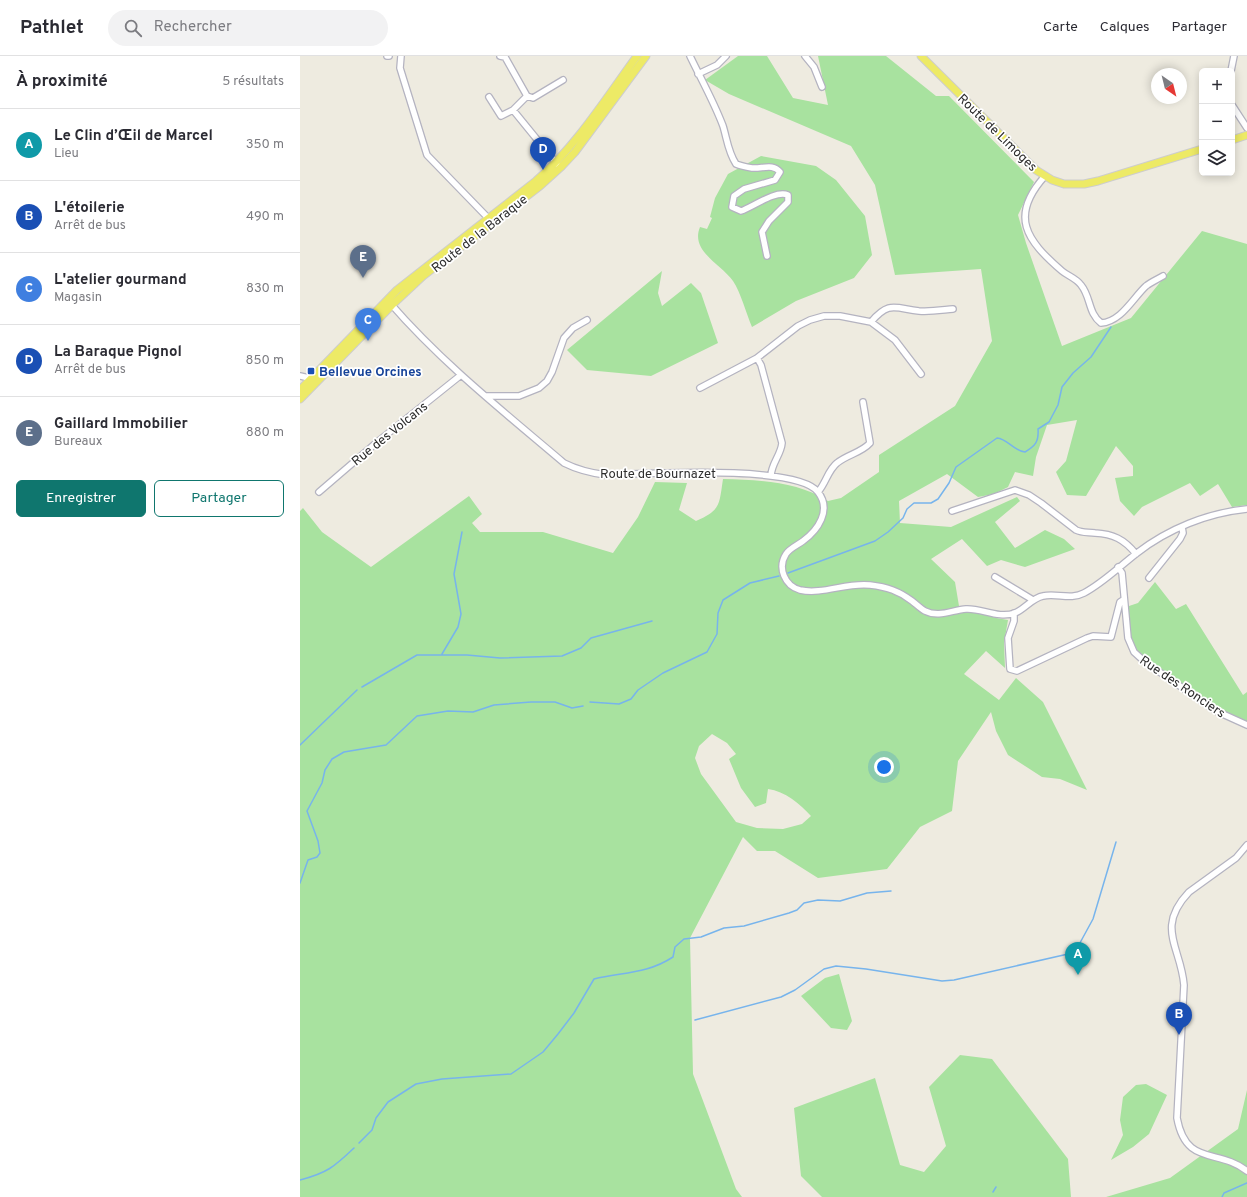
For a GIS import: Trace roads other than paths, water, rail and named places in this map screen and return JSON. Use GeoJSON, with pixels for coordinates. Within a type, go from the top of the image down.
{"type":"FeatureCollection","features":[{"type":"Feature","properties":{"kind":"main road","name":"Route de la Baraque"},"geometry":{"type":"LineString","coordinates":[[558,165],[637,56]]}},
{"type":"Feature","properties":{"kind":"main road","name":"Route de la Baraque"},"geometry":{"type":"LineString","coordinates":[[300,399],[315,380],[390,302],[575,152],[646,56]]}},
{"type":"Feature","properties":{"kind":"main road","name":"Route de Limoges"},"geometry":{"type":"LineString","coordinates":[[921,56],[1024,160],[1045,176],[1064,184],[1084,184],[1199,150]]}},
{"type":"Feature","properties":{"kind":"main road"},"geometry":{"type":"LineString","coordinates":[[1235,139],[1247,135]]}},
{"type":"Feature","properties":{"kind":"main road","name":"Route de la Baraque"},"geometry":{"type":"LineString","coordinates":[[300,390],[315,380]]}},
{"type":"Feature","properties":{"kind":"street"},"geometry":{"type":"LineString","coordinates":[[402,56],[400,68],[427,155],[490,220]]}},
{"type":"Feature","properties":{"kind":"street"},"geometry":{"type":"LineString","coordinates":[[500,56],[505,57],[527,96],[533,98],[563,80]]}},
{"type":"Feature","properties":{"kind":"street"},"geometry":{"type":"LineString","coordinates":[[690,56],[715,107],[723,127],[731,157],[736,164],[753,168],[777,168],[780,172],[775,180],[744,189],[734,196],[732,202],[732,207],[741,211],[751,208],[767,198],[783,193],[788,195],[788,202],[769,221],[762,232],[767,256]]}},
{"type":"Feature","properties":{"kind":"street"},"geometry":{"type":"LineString","coordinates":[[698,74],[717,65],[726,56]]}},
{"type":"Feature","properties":{"kind":"street"},"geometry":{"type":"LineString","coordinates":[[806,56],[814,67],[822,86]]}},
{"type":"Feature","properties":{"kind":"street"},"geometry":{"type":"LineString","coordinates":[[1232,68],[1234,56]]}},
{"type":"Feature","properties":{"kind":"street"},"geometry":{"type":"LineString","coordinates":[[489,97],[501,116],[513,110],[527,96]]}},
{"type":"Feature","properties":{"kind":"street"},"geometry":{"type":"LineString","coordinates":[[513,110],[558,165]]}},
{"type":"Feature","properties":{"kind":"street"},"geometry":{"type":"LineString","coordinates":[[1235,110],[1247,128]]}},
{"type":"Feature","properties":{"kind":"street"},"geometry":{"type":"LineString","coordinates":[[1045,176],[1029,200],[1024,214],[1025,225],[1030,237],[1043,252],[1063,272],[1076,280],[1082,286],[1096,318],[1101,323],[1114,319],[1133,302],[1147,285],[1163,276]]}},
{"type":"Feature","properties":{"kind":"street","name":"Route de Bournazet"},"geometry":{"type":"LineString","coordinates":[[390,302],[433,348],[461,375],[564,463],[590,473],[606,475],[722,473],[770,476],[807,484],[818,492]]}},
{"type":"Feature","properties":{"kind":"street"},"geometry":{"type":"LineString","coordinates":[[871,322],[885,309],[894,306],[926,311],[953,309]]}},
{"type":"Feature","properties":{"kind":"street"},"geometry":{"type":"LineString","coordinates":[[700,388],[757,358],[777,344],[789,331],[810,320],[824,316],[840,316],[871,322],[895,340],[921,374]]}},
{"type":"Feature","properties":{"kind":"street"},"geometry":{"type":"LineString","coordinates":[[486,396],[519,396],[539,388],[547,381],[552,372],[564,338],[573,328],[587,320]]}},
{"type":"Feature","properties":{"kind":"street"},"geometry":{"type":"LineString","coordinates":[[757,358],[761,365],[782,444],[781,450],[771,468],[770,476]]}},
{"type":"Feature","properties":{"kind":"street","name":"Rue des Volcans"},"geometry":{"type":"LineString","coordinates":[[319,492],[376,443],[461,375]]}},
{"type":"Feature","properties":{"kind":"street"},"geometry":{"type":"LineString","coordinates":[[300,376],[315,380]]}},
{"type":"Feature","properties":{"kind":"street"},"geometry":{"type":"LineString","coordinates":[[863,402],[870,443],[863,451],[838,462],[832,468],[823,487],[818,492],[823,501],[823,518],[812,534],[786,553],[782,569],[784,576],[793,587],[802,590],[816,590],[853,584],[890,588],[901,593],[925,611],[939,615],[966,609],[999,615],[1014,613],[1043,596],[1080,595],[1154,540],[1208,516],[1247,509]]}},
{"type":"Feature","properties":{"kind":"street"},"geometry":{"type":"LineString","coordinates":[[952,511],[1009,491],[1020,491],[1041,503],[1076,530],[1081,532],[1104,533],[1116,536],[1128,544],[1136,554]]}},
{"type":"Feature","properties":{"kind":"street"},"geometry":{"type":"LineString","coordinates":[[1149,578],[1180,539],[1183,533],[1182,527]]}},
{"type":"Feature","properties":{"kind":"street","name":"Rue des Ronciers"},"geometry":{"type":"LineString","coordinates":[[1118,567],[1122,573],[1123,600],[1128,638],[1134,652],[1145,662],[1216,711],[1247,725]]}},
{"type":"Feature","properties":{"kind":"street"},"geometry":{"type":"LineString","coordinates":[[995,577],[1034,600]]}},
{"type":"Feature","properties":{"kind":"street"},"geometry":{"type":"LineString","coordinates":[[1014,613],[1014,621],[1007,645],[1009,663],[1012,671],[1017,671],[1079,641],[1094,636],[1111,637],[1116,612],[1120,602],[1123,600]]}},
{"type":"Feature","properties":{"kind":"street"},"geometry":{"type":"LineString","coordinates":[[1247,845],[1236,858],[1189,892],[1182,899],[1174,916],[1172,937],[1183,975],[1184,985],[1177,1118],[1180,1131],[1184,1140],[1197,1152],[1238,1164],[1247,1171]]}},
{"type":"Feature","properties":{"kind":"waterway"},"geometry":{"type":"LineString","coordinates":[[788,573],[875,541],[888,532],[903,518],[907,509],[914,503],[931,503],[938,499],[949,483],[956,467],[997,438],[1004,440],[1021,451],[1025,452],[1031,448],[1036,443],[1038,429],[1049,422],[1058,405],[1062,387],[1073,373],[1091,357],[1111,327]]}},
{"type":"Feature","properties":{"kind":"waterway"},"geometry":{"type":"LineString","coordinates":[[442,654],[458,627],[461,614],[454,574],[462,532]]}},
{"type":"Feature","properties":{"kind":"waterway"},"geometry":{"type":"LineString","coordinates":[[590,702],[619,704],[631,699],[638,690],[663,673],[707,652],[717,634],[718,613],[723,600],[750,583],[779,576]]}},
{"type":"Feature","properties":{"kind":"waterway"},"geometry":{"type":"LineString","coordinates":[[362,687],[417,655],[467,655],[500,658],[562,656],[581,648],[591,638],[652,621]]}},
{"type":"Feature","properties":{"kind":"waterway"},"geometry":{"type":"LineString","coordinates":[[300,745],[357,690]]}},
{"type":"Feature","properties":{"kind":"waterway"},"geometry":{"type":"LineString","coordinates":[[300,883],[308,860],[317,857],[320,853],[318,841],[307,811],[322,783],[325,770],[332,759],[344,752],[386,745],[417,716],[448,711],[473,712],[494,705],[531,702],[555,702],[572,708],[583,706]]}},
{"type":"Feature","properties":{"kind":"waterway"},"geometry":{"type":"LineString","coordinates":[[1075,952],[1093,919],[1116,842]]}},
{"type":"Feature","properties":{"kind":"waterway"},"geometry":{"type":"LineString","coordinates":[[359,1143],[372,1130],[376,1118],[388,1102],[416,1084],[442,1079],[511,1074],[543,1052],[574,1013],[594,979],[654,967],[673,957],[675,947],[684,939],[701,937],[724,928],[744,926],[789,913],[797,910],[804,903],[818,900],[840,901],[867,893],[891,891]]}},
{"type":"Feature","properties":{"kind":"waterway"},"geometry":{"type":"LineString","coordinates":[[695,1020],[781,997],[795,990],[824,969],[836,966],[866,969],[942,981],[954,980],[1068,954]]}},
{"type":"Feature","properties":{"kind":"waterway"},"geometry":{"type":"LineString","coordinates":[[300,1180],[324,1172],[341,1160],[354,1148]]}},
{"type":"Feature","properties":{"kind":"waterway"},"geometry":{"type":"LineString","coordinates":[[1222,1197],[1224,1193],[1247,1183]]}},
{"type":"Feature","properties":{"kind":"waterway"},"geometry":{"type":"LineString","coordinates":[[993,1192],[996,1187]]}},
{"type":"Feature","properties":{"kind":"place","name":"La Baraque Pignol"},"geometry":{"type":"Point","coordinates":[543,170]}},
{"type":"Feature","properties":{"kind":"place","name":"Gaillard Immobilier"},"geometry":{"type":"Point","coordinates":[363,278]}},
{"type":"Feature","properties":{"kind":"place","name":"L'atelier gourmand"},"geometry":{"type":"Point","coordinates":[368,341]}},
{"type":"Feature","properties":{"kind":"place","name":"Bellevue Orcines"},"geometry":{"type":"Point","coordinates":[311,371]}},
{"type":"Feature","properties":{"kind":"place","name":"Le Clin d’Œil de Marcel"},"geometry":{"type":"Point","coordinates":[1078,975]}},
{"type":"Feature","properties":{"kind":"place","name":"L'étoilerie"},"geometry":{"type":"Point","coordinates":[1179,1035]}}]}
